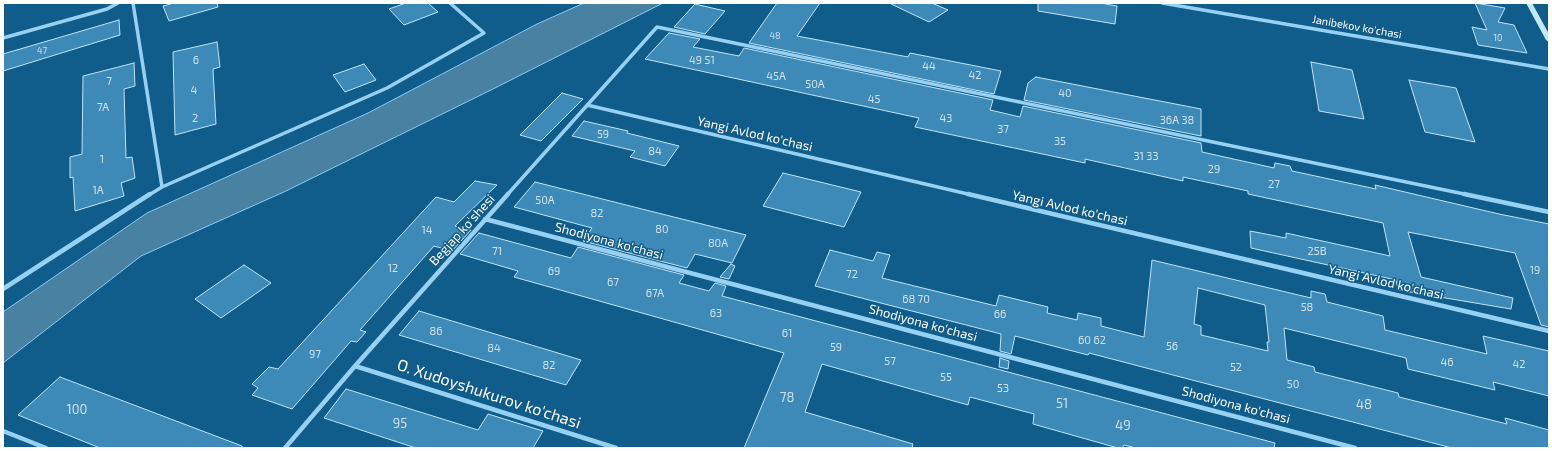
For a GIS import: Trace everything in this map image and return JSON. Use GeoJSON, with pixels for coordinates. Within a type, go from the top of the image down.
{"type":"FeatureCollection","features":[{"type":"Feature","properties":{"kind":"street"},"geometry":{"type":"LineString","coordinates":[[3,38],[107,9],[118,3]]}},
{"type":"Feature","properties":{"kind":"street"},"geometry":{"type":"LineString","coordinates":[[133,3],[162,187]]}},
{"type":"Feature","properties":{"kind":"street"},"geometry":{"type":"LineString","coordinates":[[3,289],[162,187],[387,88],[484,33],[450,3]]}},
{"type":"Feature","properties":{"kind":"street","name":"Janibekov ko'chasi"},"geometry":{"type":"LineString","coordinates":[[1162,3],[1549,69]]}},
{"type":"Feature","properties":{"kind":"street"},"geometry":{"type":"LineString","coordinates":[[1529,3],[1548,37]]}},
{"type":"Feature","properties":{"kind":"street","name":"Begjap ko'shesi"},"geometry":{"type":"LineString","coordinates":[[285,448],[355,366],[657,27],[1549,212]]}},
{"type":"Feature","properties":{"kind":"street","name":"Yangi Avlod ko'chasi"},"geometry":{"type":"LineString","coordinates":[[587,105],[1549,331]]}},
{"type":"Feature","properties":{"kind":"street","name":"Shodiyona ko'chasi"},"geometry":{"type":"LineString","coordinates":[[485,219],[1355,448]]}},
{"type":"Feature","properties":{"kind":"street","name":"O. Xudoyshukurov ko'chasi"},"geometry":{"type":"LineString","coordinates":[[355,366],[616,448]]}},
{"type":"Feature","properties":{"kind":"street"},"geometry":{"type":"LineString","coordinates":[[3,431],[46,448]]}},
{"type":"Feature","properties":{"kind":"water"},"geometry":{"type":"Polygon","coordinates":[[[584,3],[663,3],[286,191],[141,256],[3,363],[3,312],[147,213],[368,113],[537,24],[584,3]]]}},
{"type":"Feature","properties":{"kind":"building"},"geometry":{"type":"Polygon","coordinates":[[[174,3],[217,3],[218,7],[169,21],[163,6],[174,3]]]}},
{"type":"Feature","properties":{"kind":"building"},"geometry":{"type":"Polygon","coordinates":[[[406,3],[428,3],[438,12],[404,25],[389,9],[406,3]]]}},
{"type":"Feature","properties":{"kind":"building"},"geometry":{"type":"Polygon","coordinates":[[[777,3],[820,3],[797,36],[908,57],[910,53],[1001,71],[994,94],[749,43],[777,3]]]}},
{"type":"Feature","properties":{"kind":"building"},"geometry":{"type":"Polygon","coordinates":[[[889,3],[932,3],[948,10],[929,22],[889,3]]]}},
{"type":"Feature","properties":{"kind":"building"},"geometry":{"type":"Polygon","coordinates":[[[1038,3],[1100,3],[1117,6],[1115,24],[1038,11],[1038,3]]]}},
{"type":"Feature","properties":{"kind":"building"},"geometry":{"type":"Polygon","coordinates":[[[1475,3],[1505,8],[1498,22],[1514,25],[1527,53],[1478,45],[1472,27],[1487,30],[1475,3]]]}},
{"type":"Feature","properties":{"kind":"building"},"geometry":{"type":"Polygon","coordinates":[[[695,4],[725,11],[705,34],[674,27],[695,4]]]}},
{"type":"Feature","properties":{"kind":"building"},"geometry":{"type":"Polygon","coordinates":[[[119,20],[120,35],[3,71],[3,54],[119,20]]]}},
{"type":"Feature","properties":{"kind":"building"},"geometry":{"type":"Polygon","coordinates":[[[669,33],[700,39],[693,47],[739,56],[744,48],[993,100],[990,110],[1020,117],[1023,106],[1201,143],[1202,152],[1274,168],[1275,163],[1290,166],[1292,171],[1376,189],[1375,185],[1549,224],[1549,327],[1541,325],[1515,253],[1408,232],[1421,277],[1513,298],[1511,309],[1398,290],[1396,280],[1251,248],[1250,231],[1286,238],[1286,233],[1390,256],[1383,223],[1248,194],[1248,191],[1183,177],[1183,181],[1085,159],[1085,163],[915,127],[919,118],[645,59],[669,33]]]}},
{"type":"Feature","properties":{"kind":"building"},"geometry":{"type":"Polygon","coordinates":[[[217,42],[220,67],[213,69],[216,124],[175,135],[173,52],[217,42]]]}},
{"type":"Feature","properties":{"kind":"building"},"geometry":{"type":"Polygon","coordinates":[[[1311,62],[1352,70],[1364,119],[1319,111],[1311,62]]]}},
{"type":"Feature","properties":{"kind":"building"},"geometry":{"type":"Polygon","coordinates":[[[134,63],[135,86],[124,89],[126,158],[132,157],[135,178],[121,183],[124,196],[75,211],[73,177],[70,178],[70,157],[82,154],[83,76],[134,63]]]}},
{"type":"Feature","properties":{"kind":"building"},"geometry":{"type":"Polygon","coordinates":[[[364,64],[376,80],[345,92],[333,75],[364,64]]]}},
{"type":"Feature","properties":{"kind":"building"},"geometry":{"type":"Polygon","coordinates":[[[1036,77],[1201,109],[1201,136],[1024,100],[1028,83],[1036,77]]]}},
{"type":"Feature","properties":{"kind":"building"},"geometry":{"type":"Polygon","coordinates":[[[1409,80],[1456,88],[1475,142],[1425,132],[1409,80]]]}},
{"type":"Feature","properties":{"kind":"building"},"geometry":{"type":"Polygon","coordinates":[[[562,93],[583,99],[541,141],[520,135],[562,93]]]}},
{"type":"Feature","properties":{"kind":"building"},"geometry":{"type":"Polygon","coordinates":[[[584,121],[628,131],[627,133],[679,146],[665,166],[630,157],[635,151],[572,136],[584,121]]]}},
{"type":"Feature","properties":{"kind":"building"},"geometry":{"type":"Polygon","coordinates":[[[783,173],[861,192],[844,227],[763,206],[783,173]]]}},
{"type":"Feature","properties":{"kind":"building"},"geometry":{"type":"Polygon","coordinates":[[[475,181],[497,185],[455,226],[471,230],[452,251],[434,246],[360,330],[366,332],[357,342],[351,341],[292,409],[252,395],[258,388],[252,384],[269,367],[278,369],[436,197],[454,202],[475,181]]]}},
{"type":"Feature","properties":{"kind":"building"},"geometry":{"type":"Polygon","coordinates":[[[535,182],[746,235],[732,263],[695,254],[687,268],[583,241],[592,228],[514,207],[535,182]]]}},
{"type":"Feature","properties":{"kind":"building"},"geometry":{"type":"Polygon","coordinates":[[[479,233],[571,258],[578,247],[684,275],[679,283],[709,291],[715,283],[726,286],[722,296],[1275,443],[1274,448],[1136,448],[1124,445],[1122,448],[1118,448],[1033,424],[1034,414],[970,397],[968,405],[822,364],[805,412],[913,444],[912,448],[744,448],[784,353],[514,277],[518,271],[460,254],[479,233]]]}},
{"type":"Feature","properties":{"kind":"building"},"geometry":{"type":"Polygon","coordinates":[[[830,250],[873,261],[877,252],[890,255],[882,278],[996,306],[999,295],[1048,307],[1047,313],[1077,320],[1078,313],[1101,318],[1101,326],[1144,337],[1152,260],[1311,298],[1311,291],[1325,294],[1327,302],[1383,316],[1385,330],[1487,354],[1483,336],[1549,351],[1549,396],[1493,382],[1495,390],[1408,369],[1406,358],[1284,328],[1287,360],[1314,367],[1315,372],[1398,393],[1399,397],[1507,424],[1505,418],[1549,430],[1549,448],[1452,448],[1089,353],[1088,355],[1015,336],[1011,354],[1000,351],[1001,334],[815,286],[830,250]],[[1198,288],[1194,324],[1201,326],[1201,335],[1268,351],[1267,342],[1269,342],[1265,305],[1198,288]]]}},
{"type":"Feature","properties":{"kind":"building"},"geometry":{"type":"Polygon","coordinates":[[[731,264],[735,266],[729,279],[720,277],[731,264]]]}},
{"type":"Feature","properties":{"kind":"building"},"geometry":{"type":"Polygon","coordinates":[[[244,265],[271,283],[221,318],[195,299],[244,265]]]}},
{"type":"Feature","properties":{"kind":"building"},"geometry":{"type":"Polygon","coordinates":[[[419,311],[581,360],[566,385],[399,335],[419,311]]]}},
{"type":"Feature","properties":{"kind":"building"},"geometry":{"type":"Polygon","coordinates":[[[1000,358],[1009,361],[1008,369],[999,367],[1000,358]]]}},
{"type":"Feature","properties":{"kind":"building"},"geometry":{"type":"Polygon","coordinates":[[[60,377],[242,446],[242,448],[100,448],[18,415],[60,377]]]}},
{"type":"Feature","properties":{"kind":"building"},"geometry":{"type":"Polygon","coordinates":[[[346,389],[478,430],[488,414],[543,431],[533,448],[416,448],[324,418],[346,389]]]}}]}
